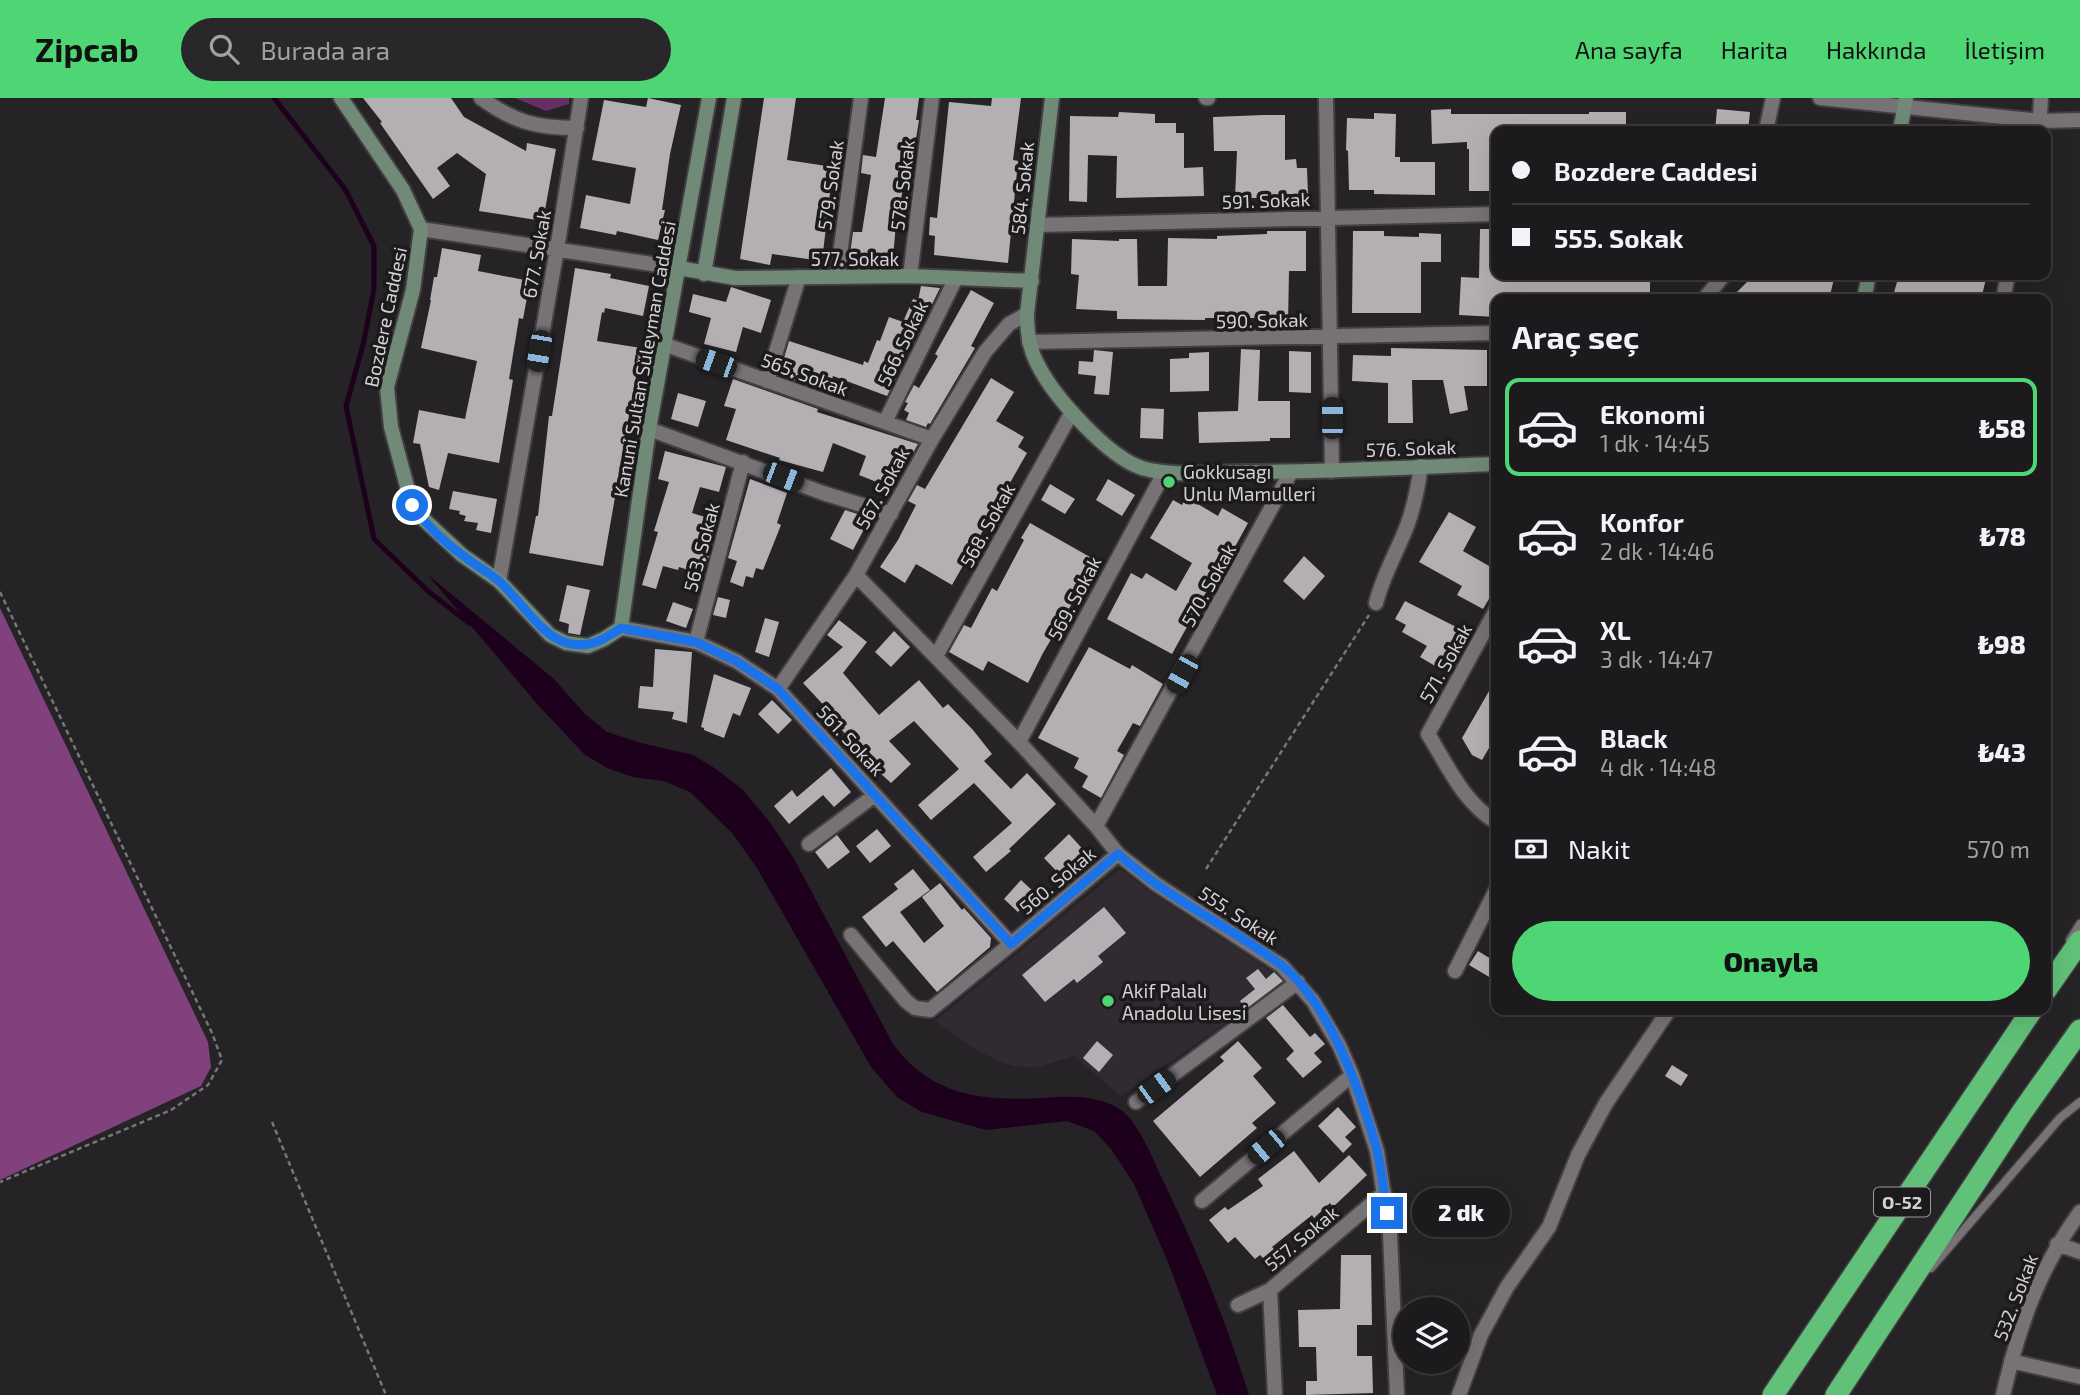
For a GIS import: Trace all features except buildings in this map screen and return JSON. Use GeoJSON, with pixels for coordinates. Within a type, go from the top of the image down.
{"type":"FeatureCollection","features":[{"type":"Feature","properties":{"kind":"highway"},"geometry":{"type":"LineString","coordinates":[[2051,983],[2080,941]]}},
{"type":"Feature","properties":{"kind":"highway","name":"O-52"},"geometry":{"type":"LineString","coordinates":[[1773,1395],[2028,1015]]}},
{"type":"Feature","properties":{"kind":"highway","name":"O-52"},"geometry":{"type":"LineString","coordinates":[[1837,1395],[2022,1112],[2080,1030]]}},
{"type":"Feature","properties":{"kind":"street","name":"Bozdere Caddesi"},"geometry":{"type":"LineString","coordinates":[[341,98],[403,190],[421,229],[413,290],[387,387],[391,427],[412,505],[420,516],[462,555],[499,581],[550,635],[566,643],[588,646],[621,628]]}},
{"type":"Feature","properties":{"kind":"street"},"geometry":{"type":"LineString","coordinates":[[481,98],[521,122],[547,128],[577,128]]}},
{"type":"Feature","properties":{"kind":"street","name":"677. Sokak"},"geometry":{"type":"LineString","coordinates":[[499,581],[581,98]]}},
{"type":"Feature","properties":{"kind":"street","name":"Kanuni Sultan Süleyman Caddesi"},"geometry":{"type":"LineString","coordinates":[[621,628],[649,429],[709,98]]}},
{"type":"Feature","properties":{"kind":"street"},"geometry":{"type":"LineString","coordinates":[[705,274],[734,98]]}},
{"type":"Feature","properties":{"kind":"street","name":"579. Sokak"},"geometry":{"type":"LineString","coordinates":[[837,277],[861,98]]}},
{"type":"Feature","properties":{"kind":"street","name":"578. Sokak"},"geometry":{"type":"LineString","coordinates":[[910,276],[932,98]]}},
{"type":"Feature","properties":{"kind":"street","name":"584. Sokak"},"geometry":{"type":"LineString","coordinates":[[1032,282],[1052,98]]}},
{"type":"Feature","properties":{"kind":"street"},"geometry":{"type":"LineString","coordinates":[[1326,98],[1332,471]]}},
{"type":"Feature","properties":{"kind":"street"},"geometry":{"type":"LineString","coordinates":[[1767,126],[1773,98]]}},
{"type":"Feature","properties":{"kind":"street"},"geometry":{"type":"LineString","coordinates":[[1820,98],[1906,102],[2040,126],[2080,120]]}},
{"type":"Feature","properties":{"kind":"street"},"geometry":{"type":"LineString","coordinates":[[2040,126],[2041,98]]}},
{"type":"Feature","properties":{"kind":"street"},"geometry":{"type":"LineString","coordinates":[[1901,126],[1906,102]]}},
{"type":"Feature","properties":{"kind":"street","name":"591. Sokak"},"geometry":{"type":"LineString","coordinates":[[1038,225],[1491,214]]}},
{"type":"Feature","properties":{"kind":"street"},"geometry":{"type":"LineString","coordinates":[[421,229],[679,268]]}},
{"type":"Feature","properties":{"kind":"street","name":"577. Sokak"},"geometry":{"type":"LineString","coordinates":[[679,268],[735,278],[910,276],[1032,282]]}},
{"type":"Feature","properties":{"kind":"street"},"geometry":{"type":"LineString","coordinates":[[767,381],[799,277]]}},
{"type":"Feature","properties":{"kind":"street","name":"566. Sokak"},"geometry":{"type":"LineString","coordinates":[[884,422],[955,280]]}},
{"type":"Feature","properties":{"kind":"street"},"geometry":{"type":"LineString","coordinates":[[1708,294],[1720,280]]}},
{"type":"Feature","properties":{"kind":"street","name":"576. Sokak"},"geometry":{"type":"LineString","coordinates":[[1032,282],[1027,314],[1029,342],[1037,364],[1048,383],[1072,412],[1108,447],[1139,467],[1164,473],[1291,472],[1491,464]]}},
{"type":"Feature","properties":{"kind":"street","name":"567. Sokak"},"geometry":{"type":"LineString","coordinates":[[778,689],[856,575],[932,439],[985,352],[1009,324],[1027,314]]}},
{"type":"Feature","properties":{"kind":"street","name":"590. Sokak"},"geometry":{"type":"LineString","coordinates":[[1029,342],[1491,333]]}},
{"type":"Feature","properties":{"kind":"street","name":"565. Sokak"},"geometry":{"type":"LineString","coordinates":[[666,345],[932,439]]}},
{"type":"Feature","properties":{"kind":"street","name":"568. Sokak"},"geometry":{"type":"LineString","coordinates":[[936,656],[1072,412]]}},
{"type":"Feature","properties":{"kind":"street"},"geometry":{"type":"LineString","coordinates":[[649,429],[823,493],[891,514]]}},
{"type":"Feature","properties":{"kind":"street","name":"563. Sokak"},"geometry":{"type":"LineString","coordinates":[[696,642],[743,462]]}},
{"type":"Feature","properties":{"kind":"street"},"geometry":{"type":"LineString","coordinates":[[1376,603],[1381,582],[1407,525],[1421,466]]}},
{"type":"Feature","properties":{"kind":"street","name":"570. Sokak"},"geometry":{"type":"LineString","coordinates":[[1096,825],[1182,674],[1291,472]]}},
{"type":"Feature","properties":{"kind":"street","name":"569. Sokak"},"geometry":{"type":"LineString","coordinates":[[1019,742],[1164,473]]}},
{"type":"Feature","properties":{"kind":"street","name":"555. Sokak"},"geometry":{"type":"LineString","coordinates":[[856,575],[1019,742],[1096,825],[1118,854],[1156,884],[1282,966],[1313,1001],[1339,1045],[1352,1075],[1377,1151],[1391,1234],[1397,1395]]}},
{"type":"Feature","properties":{"kind":"street","name":"571. Sokak"},"geometry":{"type":"LineString","coordinates":[[1491,619],[1428,734],[1471,801],[1491,819]]}},
{"type":"Feature","properties":{"kind":"street","name":"561. Sokak"},"geometry":{"type":"LineString","coordinates":[[621,628],[696,642],[736,661],[778,689],[1011,944]]}},
{"type":"Feature","properties":{"kind":"street"},"geometry":{"type":"LineString","coordinates":[[809,844],[875,795]]}},
{"type":"Feature","properties":{"kind":"street","name":"560. Sokak"},"geometry":{"type":"LineString","coordinates":[[851,935],[906,1001],[923,1010],[936,1006],[1118,854]]}},
{"type":"Feature","properties":{"kind":"street"},"geometry":{"type":"LineString","coordinates":[[1455,971],[1491,900]]}},
{"type":"Feature","properties":{"kind":"street"},"geometry":{"type":"LineString","coordinates":[[1136,1102],[1298,982]]}},
{"type":"Feature","properties":{"kind":"street"},"geometry":{"type":"LineString","coordinates":[[1459,1395],[1481,1335],[1507,1287],[1549,1227],[1578,1155],[1606,1103],[1662,1015]]}},
{"type":"Feature","properties":{"kind":"street"},"geometry":{"type":"LineString","coordinates":[[1202,1201],[1352,1075]]}},
{"type":"Feature","properties":{"kind":"street","name":"557. Sokak"},"geometry":{"type":"LineString","coordinates":[[1238,1306],[1270,1290],[1384,1193]]}},
{"type":"Feature","properties":{"kind":"street","name":"532. Sokak"},"geometry":{"type":"LineString","coordinates":[[2003,1395],[2037,1283],[2057,1244],[2080,1212]]}},
{"type":"Feature","properties":{"kind":"street"},"geometry":{"type":"LineString","coordinates":[[2057,1244],[2080,1252]]}},
{"type":"Feature","properties":{"kind":"street"},"geometry":{"type":"LineString","coordinates":[[1270,1290],[1275,1393]]}},
{"type":"Feature","properties":{"kind":"street","name":"532. Sokak"},"geometry":{"type":"LineString","coordinates":[[2011,1362],[2080,1377]]}},
{"type":"Feature","properties":{"kind":"lane"},"geometry":{"type":"LineString","coordinates":[[2051,971],[2080,924]]}},
{"type":"Feature","properties":{"kind":"lane"},"geometry":{"type":"LineString","coordinates":[[1976,1090],[2024,1015]]}},
{"type":"Feature","properties":{"kind":"lane"},"geometry":{"type":"LineString","coordinates":[[1837,1395],[1943,1252],[2060,1118],[2080,1102]]}},
{"type":"Feature","properties":{"kind":"path"},"geometry":{"type":"LineString","coordinates":[[0,592],[212,1033],[222,1060],[208,1085],[171,1110],[0,1182]]}},
{"type":"Feature","properties":{"kind":"path"},"geometry":{"type":"LineString","coordinates":[[1206,869],[1376,603]]}},
{"type":"Feature","properties":{"kind":"path"},"geometry":{"type":"LineString","coordinates":[[272,1122],[386,1395]]}},
{"type":"Feature","properties":{"kind":"shaded area"},"geometry":{"type":"Polygon","coordinates":[[[515,98],[569,98],[569,104],[546,111],[515,98]]]}},
{"type":"Feature","properties":{"kind":"shaded area"},"geometry":{"type":"Polygon","coordinates":[[[427,574],[554,679],[585,714],[607,732],[693,755],[743,790],[769,821],[793,857],[893,1044],[908,1062],[924,1075],[960,1092],[980,1096],[1094,1099],[1112,1105],[1128,1116],[1150,1152],[1198,1258],[1249,1395],[1217,1395],[1168,1262],[1134,1184],[1111,1149],[1094,1131],[1067,1121],[986,1130],[922,1112],[898,1098],[871,1067],[757,868],[732,833],[690,792],[663,781],[633,777],[607,768],[584,754],[538,705],[427,574]]]}},
{"type":"Feature","properties":{"kind":"shaded area"},"geometry":{"type":"Polygon","coordinates":[[[0,608],[208,1042],[211,1067],[201,1086],[0,1180],[0,608]]]}},
{"type":"Feature","properties":{"kind":"shaded area","name":"Akif Palalı Anadolu Lisesi"},"geometry":{"type":"Polygon","coordinates":[[[1120,869],[1148,891],[1286,981],[1121,1096],[1074,1056],[1034,1068],[1013,1066],[972,1047],[935,1021],[1120,869]]]}},
{"type":"Feature","properties":{"kind":"waterway"},"geometry":{"type":"LineString","coordinates":[[274,98],[345,189],[374,246],[374,289],[363,345],[346,406],[374,539],[429,592],[469,623]]}},
{"type":"Feature","properties":{"kind":"place","name":"Gokkusagı Unlu Mamulleri"},"geometry":{"type":"Point","coordinates":[1169,482]}},
{"type":"Feature","properties":{"kind":"place","name":"Akif Palalı Anadolu Lisesi"},"geometry":{"type":"Point","coordinates":[1108,1001]}},
{"type":"Feature","properties":{"kind":"route"},"geometry":{"type":"LineString","coordinates":[[412,505],[435,532],[499,581],[550,635],[566,643],[588,646],[621,628],[696,642],[736,661],[778,689],[1011,944],[1118,854],[1156,884],[1282,966],[1313,1001],[1339,1045],[1352,1075],[1377,1151],[1387,1213]]}}]}
